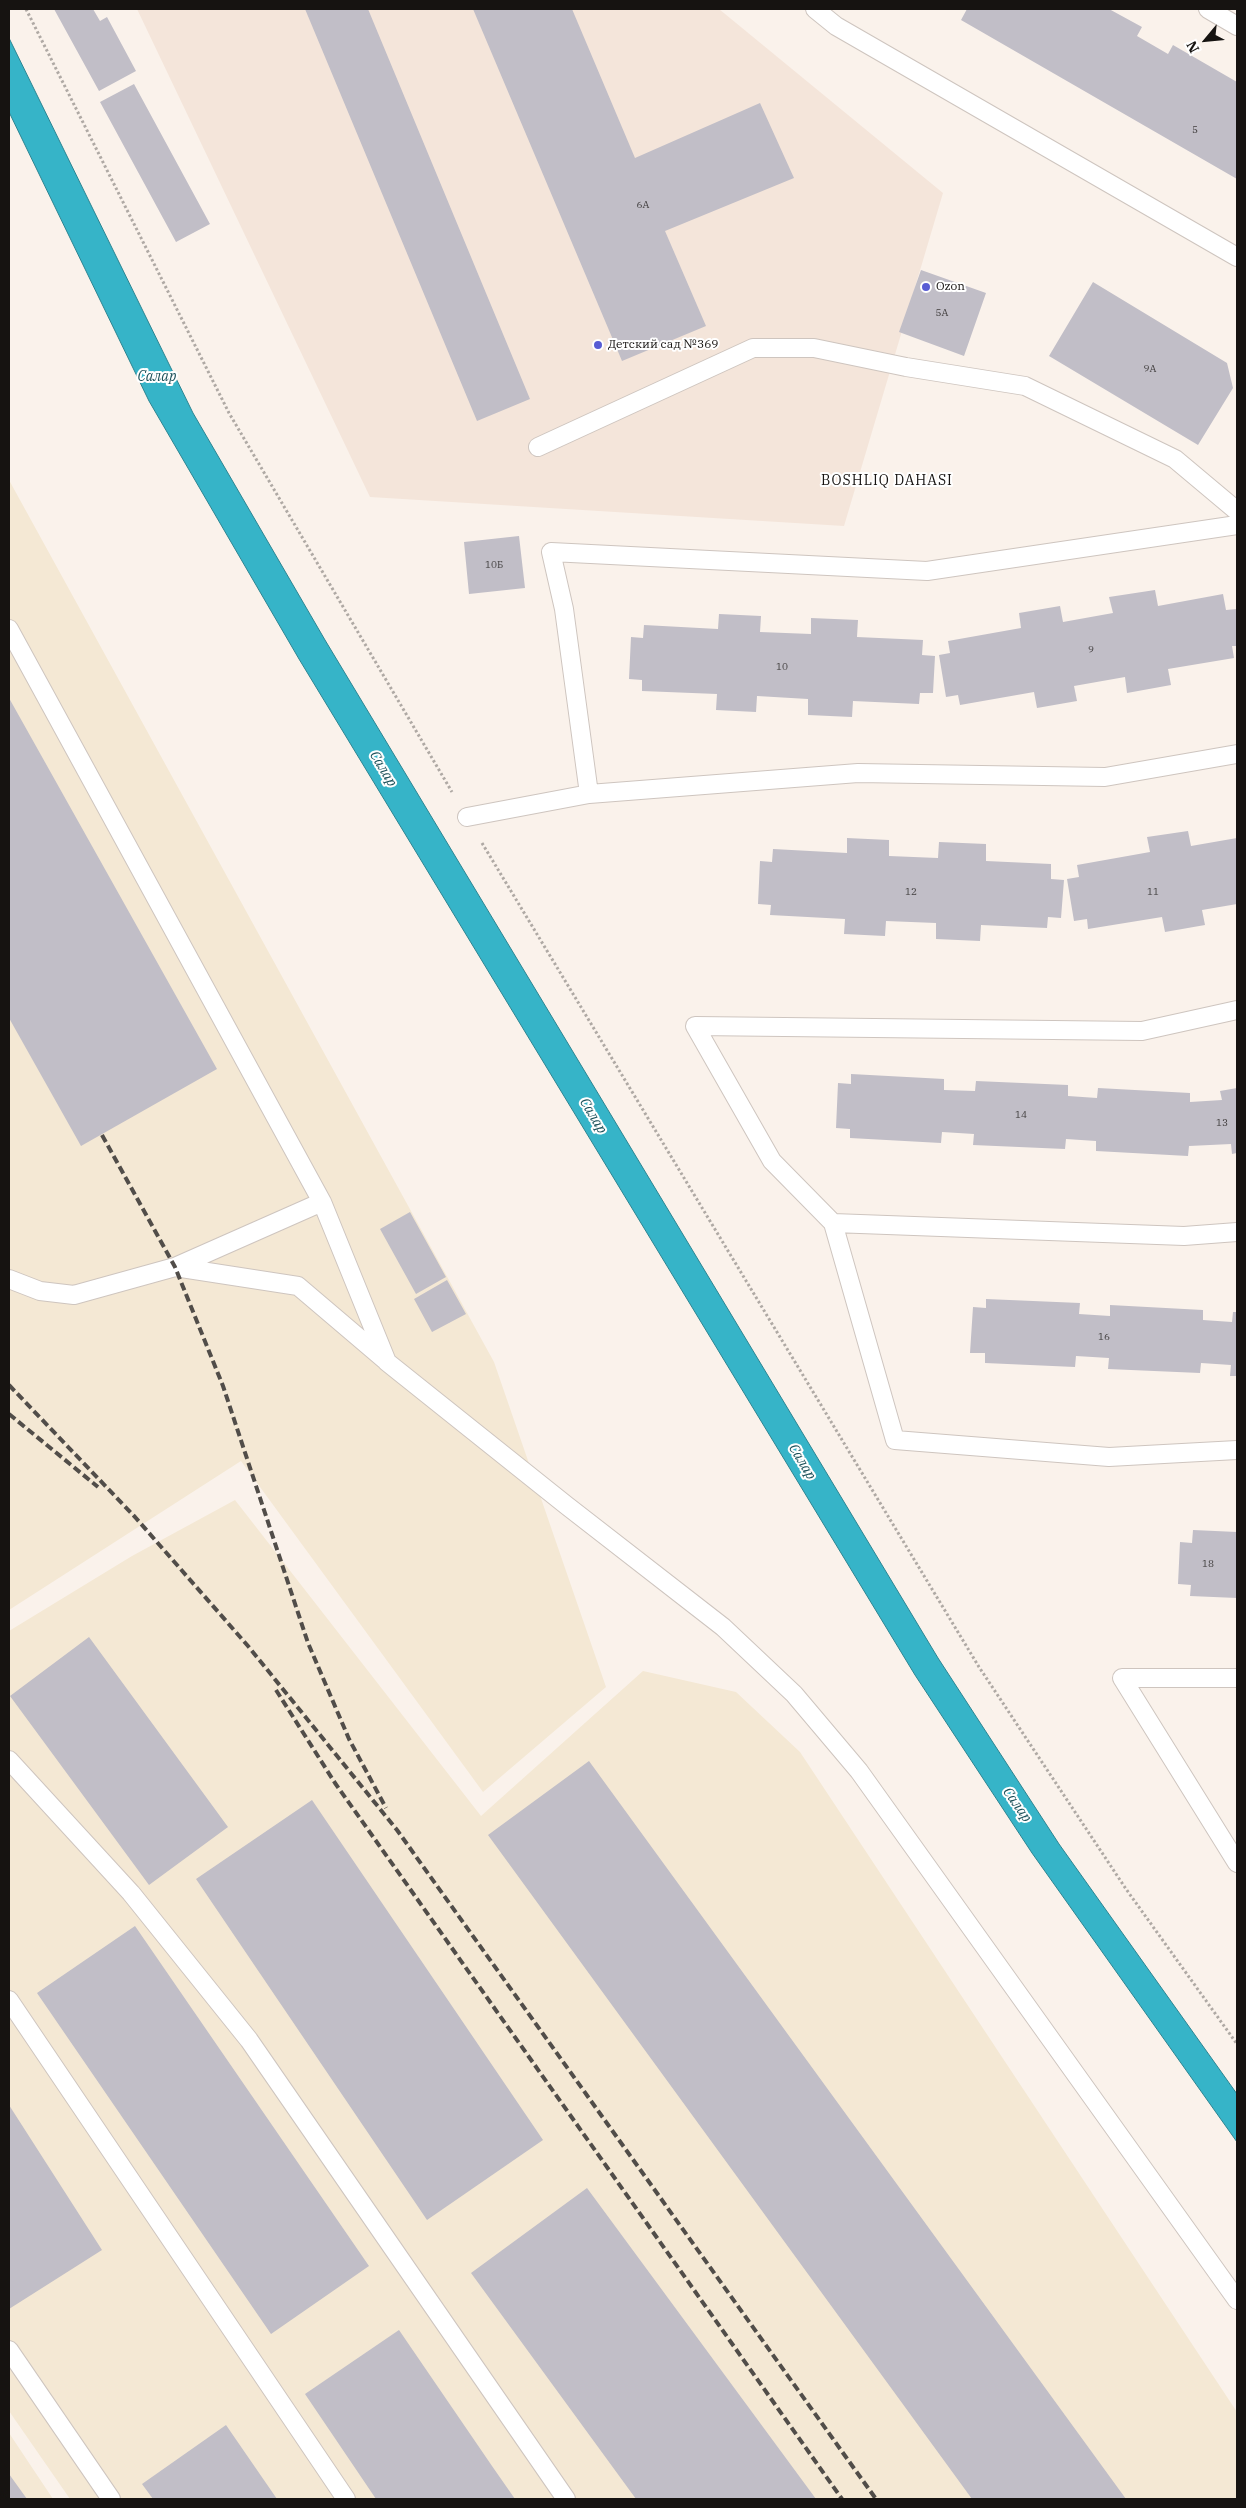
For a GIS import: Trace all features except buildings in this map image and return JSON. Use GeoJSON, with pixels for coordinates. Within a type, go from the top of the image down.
{"type":"FeatureCollection","features":[{"type":"Feature","properties":{"kind":"lane"},"geometry":{"type":"LineString","coordinates":[[815,9],[836,26],[1237,257]]}},
{"type":"Feature","properties":{"kind":"lane"},"geometry":{"type":"LineString","coordinates":[[1208,9],[1237,26]]}},
{"type":"Feature","properties":{"kind":"lane"},"geometry":{"type":"LineString","coordinates":[[538,447],[753,348],[814,348],[906,367],[1025,386],[1174,460],[1237,512]]}},
{"type":"Feature","properties":{"kind":"lane"},"geometry":{"type":"LineString","coordinates":[[589,794],[564,609],[551,552],[926,571],[1237,525]]}},
{"type":"Feature","properties":{"kind":"lane"},"geometry":{"type":"LineString","coordinates":[[9,629],[322,1202],[387,1362]]}},
{"type":"Feature","properties":{"kind":"lane"},"geometry":{"type":"LineString","coordinates":[[466,817],[589,794],[858,773],[1105,777],[1237,754]]}},
{"type":"Feature","properties":{"kind":"lane"},"geometry":{"type":"LineString","coordinates":[[1237,1010],[1142,1031],[695,1026],[772,1161],[833,1223],[895,1440],[1109,1457],[1237,1450]]}},
{"type":"Feature","properties":{"kind":"lane"},"geometry":{"type":"LineString","coordinates":[[9,1279],[40,1291],[74,1295],[175,1267],[322,1202]]}},
{"type":"Feature","properties":{"kind":"lane"},"geometry":{"type":"LineString","coordinates":[[833,1223],[1184,1236],[1237,1232]]}},
{"type":"Feature","properties":{"kind":"lane"},"geometry":{"type":"LineString","coordinates":[[175,1267],[298,1286],[387,1362],[723,1627],[794,1694],[859,1771],[1237,2300]]}},
{"type":"Feature","properties":{"kind":"lane"},"geometry":{"type":"LineString","coordinates":[[1237,1678],[1122,1678],[1237,1864]]}},
{"type":"Feature","properties":{"kind":"lane"},"geometry":{"type":"LineString","coordinates":[[9,1760],[131,1893],[248,2040],[566,2499]]}},
{"type":"Feature","properties":{"kind":"lane"},"geometry":{"type":"LineString","coordinates":[[9,2000],[346,2499]]}},
{"type":"Feature","properties":{"kind":"lane"},"geometry":{"type":"LineString","coordinates":[[9,2350],[111,2499]]}},
{"type":"Feature","properties":{"kind":"path"},"geometry":{"type":"LineString","coordinates":[[26,9],[229,413],[466,817],[979,1667],[1126,1889],[1237,2044]]}},
{"type":"Feature","properties":{"kind":"shaded area","name":"Детский сад №369"},"geometry":{"type":"Polygon","coordinates":[[[137,9],[719,9],[943,193],[844,526],[370,497],[137,9]]]}},
{"type":"Feature","properties":{"kind":"shaded area"},"geometry":{"type":"Polygon","coordinates":[[[9,480],[494,1362],[606,1687],[483,1792],[241,1461],[9,1610],[9,480]]]}},
{"type":"Feature","properties":{"kind":"shaded area"},"geometry":{"type":"Polygon","coordinates":[[[235,1500],[481,1816],[643,1671],[736,1692],[800,1752],[1237,2412],[1237,2499],[70,2499],[9,2411],[9,1631],[132,1556],[235,1500]]]}},
{"type":"Feature","properties":{"kind":"shaded area"},"geometry":{"type":"Polygon","coordinates":[[[9,2433],[53,2499],[9,2499],[9,2433]]]}},
{"type":"Feature","properties":{"kind":"water","name":"Салар"},"geometry":{"type":"Polygon","coordinates":[[[9,38],[193,413],[325,640],[938,1658],[1059,1844],[1237,2094],[1237,2142],[1032,1853],[915,1675],[299,659],[149,401],[9,112],[9,38]]]}},
{"type":"Feature","properties":{"kind":"railway"},"geometry":{"type":"LineString","coordinates":[[102,1135],[175,1267],[223,1386],[308,1643],[349,1739],[386,1808]]}},
{"type":"Feature","properties":{"kind":"railway"},"geometry":{"type":"LineString","coordinates":[[9,1385],[135,1517],[248,1646],[397,1830],[876,2499]]}},
{"type":"Feature","properties":{"kind":"railway"},"geometry":{"type":"LineString","coordinates":[[9,1414],[98,1487]]}},
{"type":"Feature","properties":{"kind":"railway"},"geometry":{"type":"LineString","coordinates":[[276,1690],[335,1783],[842,2499]]}},
{"type":"Feature","properties":{"kind":"place","name":"Ozon"},"geometry":{"type":"Point","coordinates":[926,287]}},
{"type":"Feature","properties":{"kind":"place","name":"Детский сад №369"},"geometry":{"type":"Point","coordinates":[598,345]}},
{"type":"Feature","properties":{"kind":"district","name":"BOSHLIQ DAHASI"},"geometry":{"type":"Point","coordinates":[887,481]}}]}
